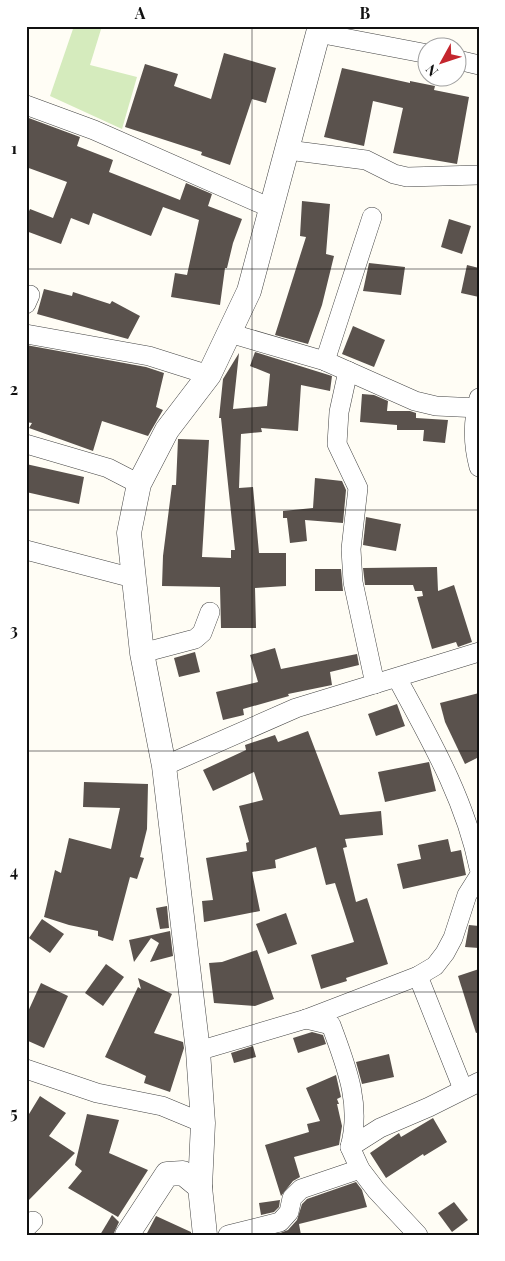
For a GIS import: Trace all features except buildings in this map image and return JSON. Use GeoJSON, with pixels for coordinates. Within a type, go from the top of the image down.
{"type":"FeatureCollection","features":[{"type":"Feature","properties":{"kind":"street"},"geometry":{"type":"LineString","coordinates":[[206,1235],[200,1187],[204,1123],[198,1050],[164,766],[142,653],[129,533],[139,484],[167,430],[209,375],[249,291],[273,209],[319,29],[418,52]]}},
{"type":"Feature","properties":{"kind":"street"},"geometry":{"type":"LineString","coordinates":[[26,105],[94,130],[273,209]]}},
{"type":"Feature","properties":{"kind":"street"},"geometry":{"type":"LineString","coordinates":[[288,150],[366,160],[394,174],[407,176],[479,175]]}},
{"type":"Feature","properties":{"kind":"street"},"geometry":{"type":"LineString","coordinates":[[325,361],[372,217]]}},
{"type":"Feature","properties":{"kind":"street"},"geometry":{"type":"LineString","coordinates":[[229,333],[325,361],[415,401],[436,406],[478,405],[474,449],[479,467]]}},
{"type":"Feature","properties":{"kind":"street"},"geometry":{"type":"LineString","coordinates":[[26,334],[149,356],[209,375]]}},
{"type":"Feature","properties":{"kind":"street"},"geometry":{"type":"LineString","coordinates":[[348,371],[339,412],[338,444],[358,488],[350,549],[353,582],[375,684]]}},
{"type":"Feature","properties":{"kind":"street"},"geometry":{"type":"LineString","coordinates":[[26,444],[108,468],[139,484]]}},
{"type":"Feature","properties":{"kind":"street"},"geometry":{"type":"LineString","coordinates":[[26,550],[133,578]]}},
{"type":"Feature","properties":{"kind":"street"},"geometry":{"type":"LineString","coordinates":[[142,653],[195,639],[202,633],[210,612]]}},
{"type":"Feature","properties":{"kind":"street"},"geometry":{"type":"LineString","coordinates":[[164,766],[296,708],[479,652]]}},
{"type":"Feature","properties":{"kind":"street"},"geometry":{"type":"LineString","coordinates":[[397,678],[433,744],[460,801],[479,868]]}},
{"type":"Feature","properties":{"kind":"street"},"geometry":{"type":"LineString","coordinates":[[198,1050],[306,1019],[418,976],[434,966],[445,953],[453,938],[467,895],[479,876]]}},
{"type":"Feature","properties":{"kind":"street"},"geometry":{"type":"LineString","coordinates":[[350,1147],[380,1128],[471,1086],[418,976]]}},
{"type":"Feature","properties":{"kind":"street"},"geometry":{"type":"LineString","coordinates":[[306,1019],[331,1025],[348,1071],[355,1105],[350,1147],[360,1170],[418,1235]]}},
{"type":"Feature","properties":{"kind":"street"},"geometry":{"type":"LineString","coordinates":[[26,1070],[97,1093],[162,1106],[204,1123]]}},
{"type":"Feature","properties":{"kind":"street"},"geometry":{"type":"LineString","coordinates":[[228,1235],[280,1222],[289,1212],[292,1198],[301,1189],[360,1170]]}},
{"type":"Feature","properties":{"kind":"street"},"geometry":{"type":"LineString","coordinates":[[127,1235],[167,1174],[183,1173],[200,1187]]}},
{"type":"Feature","properties":{"kind":"green space"},"geometry":{"type":"Polygon","coordinates":[[[74,26],[102,26],[90,65],[137,77],[122,129],[50,96],[74,26]]]}}]}
